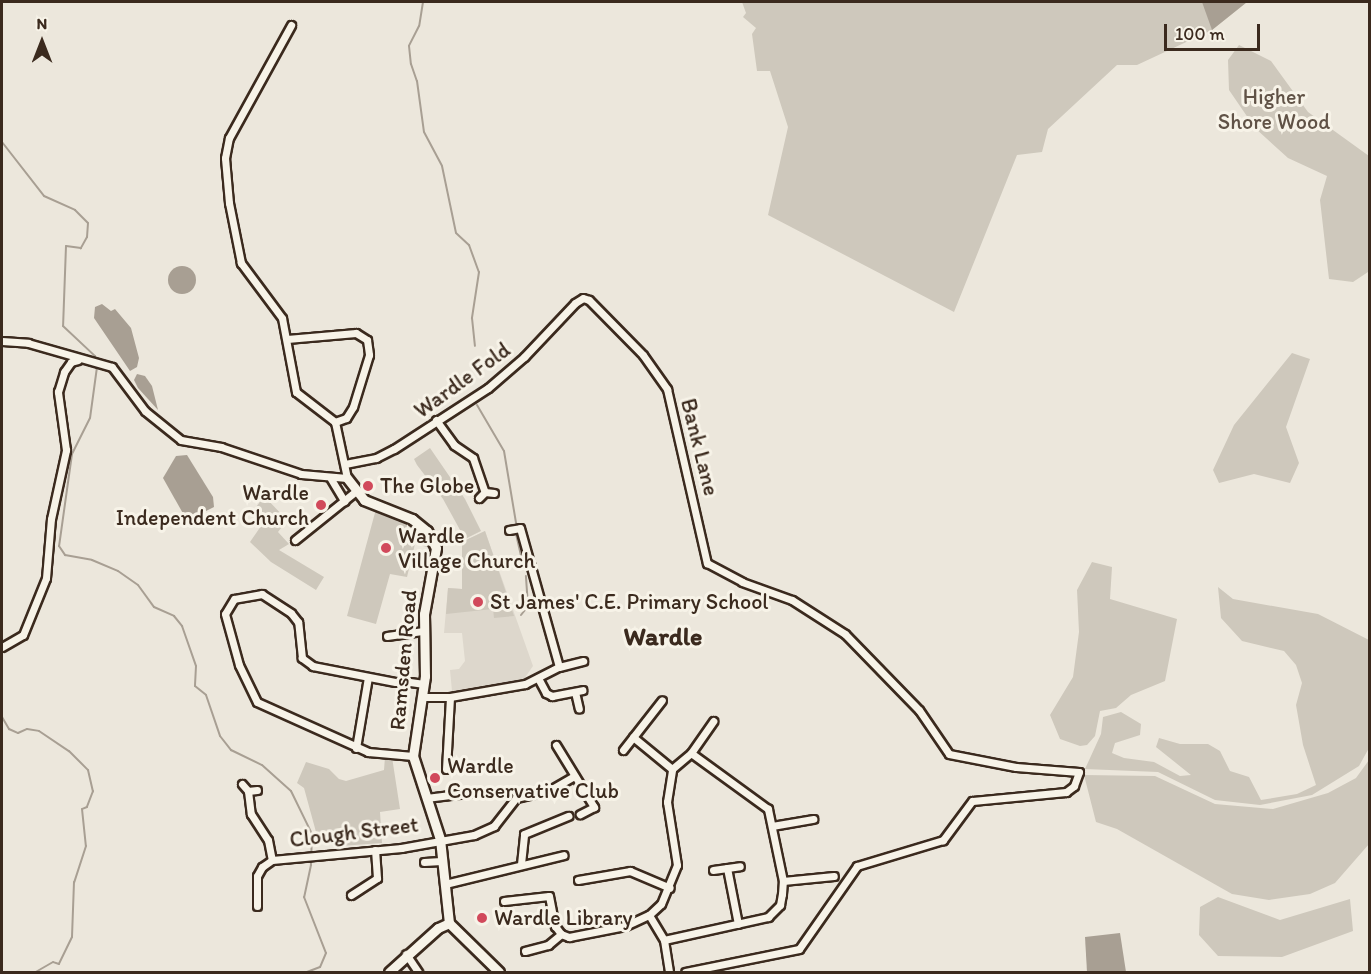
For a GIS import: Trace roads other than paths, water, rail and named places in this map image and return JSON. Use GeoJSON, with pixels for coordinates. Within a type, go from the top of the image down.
{"type":"FeatureCollection","features":[{"type":"Feature","properties":{"kind":"street"},"geometry":{"type":"LineString","coordinates":[[291,25],[235,124],[225,158],[237,251],[248,275],[279,311],[287,339],[296,392],[335,422],[347,478],[355,492],[295,540]]}},
{"type":"Feature","properties":{"kind":"street","name":"Wardle Fold"},"geometry":{"type":"LineString","coordinates":[[345,464],[383,455],[488,388],[583,298]]}},
{"type":"Feature","properties":{"kind":"street","name":"Bank Lane"},"geometry":{"type":"LineString","coordinates":[[583,298],[643,355],[668,390],[697,507],[697,530],[707,563],[742,582],[792,600],[845,634],[931,724],[949,754],[1016,767],[1079,772],[1074,786],[1066,792],[972,801],[943,840],[857,866],[799,949],[685,972]]}},
{"type":"Feature","properties":{"kind":"street"},"geometry":{"type":"LineString","coordinates":[[287,339],[356,333],[368,340],[369,355],[353,407],[346,418],[335,422]]}},
{"type":"Feature","properties":{"kind":"street"},"geometry":{"type":"LineString","coordinates":[[2,340],[58,351],[78,360]]}},
{"type":"Feature","properties":{"kind":"street"},"geometry":{"type":"LineString","coordinates":[[2,647],[23,635],[46,578],[51,519],[66,450],[58,392],[64,372],[71,362],[96,361],[112,367],[146,411],[170,435],[331,479],[347,478]]}},
{"type":"Feature","properties":{"kind":"street"},"geometry":{"type":"LineString","coordinates":[[436,420],[454,445],[473,458],[490,493],[479,498]]}},
{"type":"Feature","properties":{"kind":"street"},"geometry":{"type":"LineString","coordinates":[[331,479],[344,501]]}},
{"type":"Feature","properties":{"kind":"street","name":"Ramsden Road"},"geometry":{"type":"LineString","coordinates":[[355,492],[364,500],[412,519],[433,540],[436,549],[424,631],[424,684],[413,756],[440,838],[449,923]]}},
{"type":"Feature","properties":{"kind":"street"},"geometry":{"type":"LineString","coordinates":[[509,530],[520,528],[559,667]]}},
{"type":"Feature","properties":{"kind":"street"},"geometry":{"type":"LineString","coordinates":[[395,682],[313,666],[302,658],[298,622],[291,614],[262,594],[234,599],[225,614],[239,665],[257,702],[356,748],[413,756]]}},
{"type":"Feature","properties":{"kind":"street"},"geometry":{"type":"LineString","coordinates":[[387,636],[424,631]]}},
{"type":"Feature","properties":{"kind":"street"},"geometry":{"type":"LineString","coordinates":[[422,697],[450,697],[525,684],[559,667],[583,661]]}},
{"type":"Feature","properties":{"kind":"street"},"geometry":{"type":"LineString","coordinates":[[356,748],[368,677]]}},
{"type":"Feature","properties":{"kind":"street"},"geometry":{"type":"LineString","coordinates":[[538,678],[552,696],[578,691],[579,709]]}},
{"type":"Feature","properties":{"kind":"street"},"geometry":{"type":"LineString","coordinates":[[410,682],[424,684]]}},
{"type":"Feature","properties":{"kind":"street"},"geometry":{"type":"LineString","coordinates":[[446,769],[450,697]]}},
{"type":"Feature","properties":{"kind":"street"},"geometry":{"type":"LineString","coordinates":[[622,750],[662,700]]}},
{"type":"Feature","properties":{"kind":"street"},"geometry":{"type":"LineString","coordinates":[[561,934],[569,937],[625,926],[649,915],[662,904],[677,865],[667,802],[672,769],[691,753],[713,721]]}},
{"type":"Feature","properties":{"kind":"street"},"geometry":{"type":"LineString","coordinates":[[633,737],[672,769]]}},
{"type":"Feature","properties":{"kind":"street"},"geometry":{"type":"LineString","coordinates":[[556,745],[594,807],[580,814]]}},
{"type":"Feature","properties":{"kind":"street"},"geometry":{"type":"LineString","coordinates":[[664,940],[768,917],[780,905],[783,880],[768,809],[691,753]]}},
{"type":"Feature","properties":{"kind":"street","name":"Clough Street"},"geometry":{"type":"LineString","coordinates":[[272,860],[375,850],[485,831],[494,826],[516,798],[550,790],[574,776]]}},
{"type":"Feature","properties":{"kind":"street"},"geometry":{"type":"LineString","coordinates":[[242,783],[248,791],[251,814],[268,840],[272,860],[262,867],[257,876],[257,906]]}},
{"type":"Feature","properties":{"kind":"street"},"geometry":{"type":"LineString","coordinates":[[248,791],[257,790]]}},
{"type":"Feature","properties":{"kind":"street"},"geometry":{"type":"LineString","coordinates":[[426,798],[470,795]]}},
{"type":"Feature","properties":{"kind":"street"},"geometry":{"type":"LineString","coordinates":[[521,864],[524,834],[568,816]]}},
{"type":"Feature","properties":{"kind":"street"},"geometry":{"type":"LineString","coordinates":[[772,826],[813,819]]}},
{"type":"Feature","properties":{"kind":"street"},"geometry":{"type":"LineString","coordinates":[[351,895],[377,878],[375,850]]}},
{"type":"Feature","properties":{"kind":"street"},"geometry":{"type":"LineString","coordinates":[[445,884],[564,855]]}},
{"type":"Feature","properties":{"kind":"street"},"geometry":{"type":"LineString","coordinates":[[424,862],[441,861]]}},
{"type":"Feature","properties":{"kind":"street"},"geometry":{"type":"LineString","coordinates":[[713,870],[740,866]]}},
{"type":"Feature","properties":{"kind":"street"},"geometry":{"type":"LineString","coordinates":[[727,868],[738,924]]}},
{"type":"Feature","properties":{"kind":"street"},"geometry":{"type":"LineString","coordinates":[[578,880],[630,871],[670,888]]}},
{"type":"Feature","properties":{"kind":"street"},"geometry":{"type":"LineString","coordinates":[[783,880],[834,876]]}},
{"type":"Feature","properties":{"kind":"street"},"geometry":{"type":"LineString","coordinates":[[504,901],[549,896],[561,934]]}},
{"type":"Feature","properties":{"kind":"street"},"geometry":{"type":"LineString","coordinates":[[649,915],[664,940],[669,972]]}},
{"type":"Feature","properties":{"kind":"street"},"geometry":{"type":"LineString","coordinates":[[389,972],[406,954],[449,923],[499,972]]}},
{"type":"Feature","properties":{"kind":"street"},"geometry":{"type":"LineString","coordinates":[[525,951],[548,945],[561,934]]}},
{"type":"Feature","properties":{"kind":"street"},"geometry":{"type":"LineString","coordinates":[[406,954],[418,972]]}},
{"type":"Feature","properties":{"kind":"waterway"},"geometry":{"type":"LineString","coordinates":[[423,2],[419,26],[409,46],[411,64],[417,81],[424,132],[442,166],[456,233],[469,245],[479,272],[472,318],[475,346]]}},
{"type":"Feature","properties":{"kind":"waterway"},"geometry":{"type":"LineString","coordinates":[[2,142],[44,196],[75,210],[88,223],[87,237],[81,248],[66,246],[63,326],[95,356],[97,367],[90,418],[72,454],[59,546],[65,555],[92,560],[118,571],[138,585],[154,607],[174,616],[182,626],[196,666],[195,686],[206,695],[220,736],[231,750],[262,765],[291,791],[312,834],[311,865],[304,897],[326,953],[320,967],[307,972]]}},
{"type":"Feature","properties":{"kind":"waterway"},"geometry":{"type":"LineString","coordinates":[[477,405],[504,451],[516,523]]}},
{"type":"Feature","properties":{"kind":"waterway"},"geometry":{"type":"LineString","coordinates":[[516,534],[522,561]]}},
{"type":"Feature","properties":{"kind":"waterway"},"geometry":{"type":"LineString","coordinates":[[521,615],[528,606],[526,576]]}},
{"type":"Feature","properties":{"kind":"waterway"},"geometry":{"type":"LineString","coordinates":[[2,717],[9,729],[18,733],[27,729],[39,731],[69,751],[88,770],[93,791],[87,807],[82,809],[86,846],[74,882],[72,937],[59,964],[53,962],[36,972]]}},
{"type":"Feature","properties":{"kind":"place","name":"The Globe"},"geometry":{"type":"Point","coordinates":[368,486]}},
{"type":"Feature","properties":{"kind":"place","name":"Wardle Independent Church"},"geometry":{"type":"Point","coordinates":[321,505]}},
{"type":"Feature","properties":{"kind":"place","name":"Wardle Village Church"},"geometry":{"type":"Point","coordinates":[386,548]}},
{"type":"Feature","properties":{"kind":"place","name":"St James' C.E. Primary School"},"geometry":{"type":"Point","coordinates":[478,602]}},
{"type":"Feature","properties":{"kind":"place","name":"Wardle Conservative Club"},"geometry":{"type":"Point","coordinates":[435,778]}},
{"type":"Feature","properties":{"kind":"place","name":"Wardle Library"},"geometry":{"type":"Point","coordinates":[482,918]}},
{"type":"Feature","properties":{"kind":"district","name":"Wardle"},"geometry":{"type":"Point","coordinates":[663,637]}},
{"type":"Feature","properties":{"kind":"park label","name":"Higher Shore Wood"},"geometry":{"type":"Point","coordinates":[1274,108]}}]}
